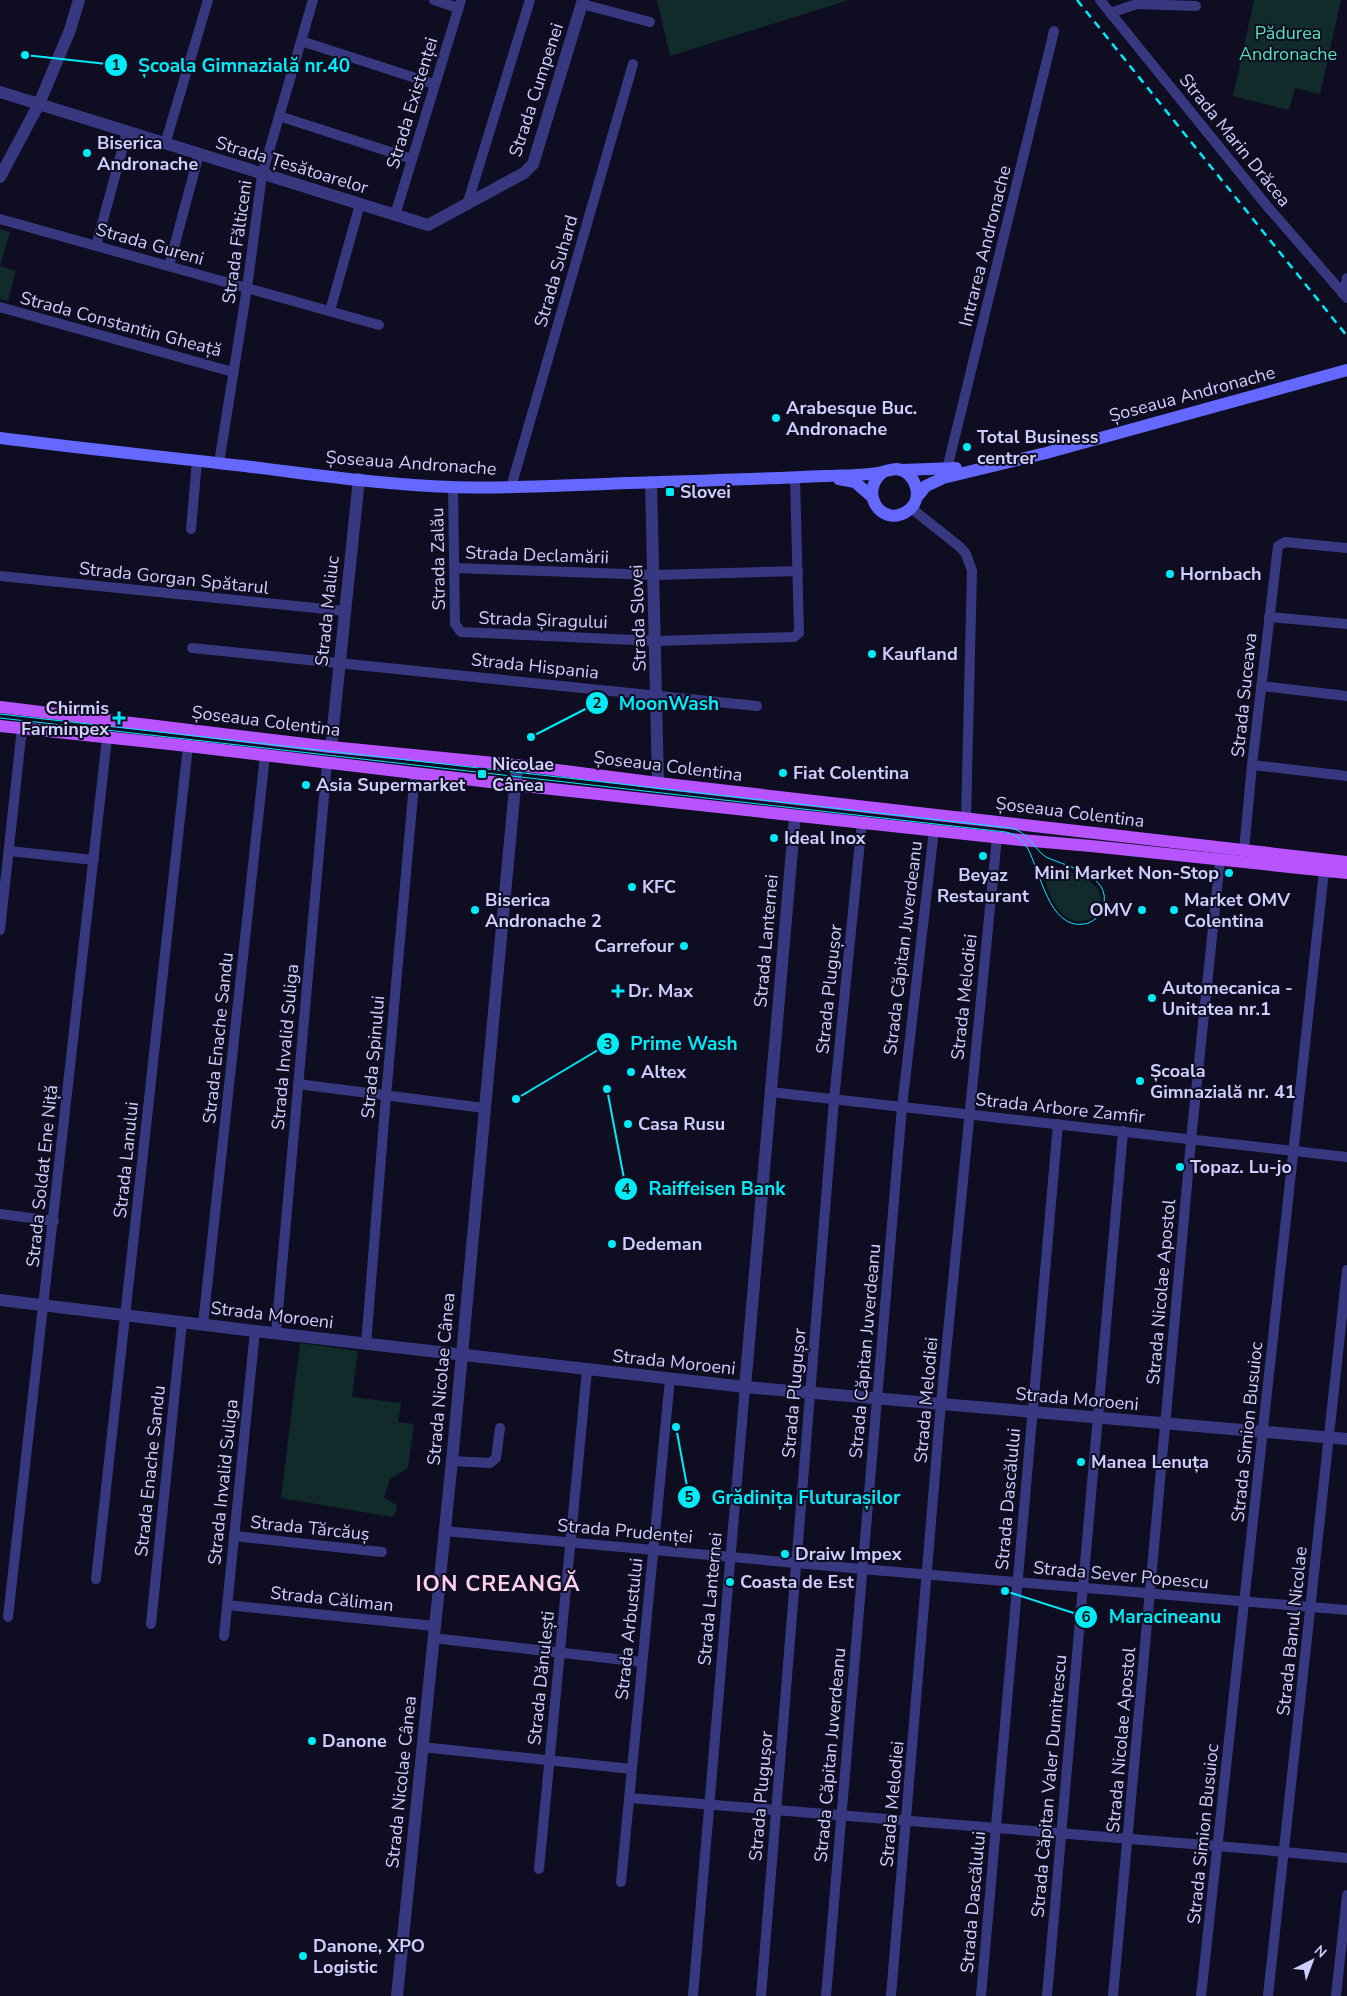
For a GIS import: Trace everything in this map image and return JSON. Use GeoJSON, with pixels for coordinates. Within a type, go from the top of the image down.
{"type":"FeatureCollection","features":[{"type":"Feature","properties":{"kind":"main road","name":"Șoseaua Andronache"},"geometry":{"type":"LineString","coordinates":[[914,502],[926,486],[935,480],[1046,453],[1347,370]]}},
{"type":"Feature","properties":{"kind":"main road","name":"Șoseaua Andronache"},"geometry":{"type":"LineString","coordinates":[[0,438],[358,479],[453,487],[511,487],[822,476],[883,472]]}},
{"type":"Feature","properties":{"kind":"main road","name":"Șoseaua Andronache"},"geometry":{"type":"LineString","coordinates":[[900,470],[988,466]]}},
{"type":"Feature","properties":{"kind":"main road"},"geometry":{"type":"LineString","coordinates":[[893,469],[900,470],[911,477],[915,483],[914,502],[899,515],[884,513],[874,503],[871,496],[873,482],[883,472],[893,469]]}},
{"type":"Feature","properties":{"kind":"main road","name":"Șoseaua Andronache"},"geometry":{"type":"LineString","coordinates":[[822,476],[854,482],[871,496]]}},
{"type":"Feature","properties":{"kind":"main road","name":"Șoseaua Colentina"},"geometry":{"type":"LineString","coordinates":[[0,707],[331,747],[517,766],[1332,860],[1347,860]]}},
{"type":"Feature","properties":{"kind":"main road","name":"Șoseaua Colentina"},"geometry":{"type":"LineString","coordinates":[[0,726],[795,816],[1347,873]]}},
{"type":"Feature","properties":{"kind":"street"},"geometry":{"type":"LineString","coordinates":[[0,177],[39,104],[70,30],[79,0]]}},
{"type":"Feature","properties":{"kind":"street"},"geometry":{"type":"LineString","coordinates":[[165,144],[208,0]]}},
{"type":"Feature","properties":{"kind":"street","name":"Strada Fălticeni"},"geometry":{"type":"LineString","coordinates":[[220,463],[247,288],[262,174],[314,0]]}},
{"type":"Feature","properties":{"kind":"street"},"geometry":{"type":"LineString","coordinates":[[434,0],[459,4]]}},
{"type":"Feature","properties":{"kind":"street"},"geometry":{"type":"LineString","coordinates":[[467,205],[530,0]]}},
{"type":"Feature","properties":{"kind":"street","name":"Strada Marin Drăcea"},"geometry":{"type":"LineString","coordinates":[[1100,0],[1267,206],[1345,296]]}},
{"type":"Feature","properties":{"kind":"street"},"geometry":{"type":"LineString","coordinates":[[582,2],[650,22]]}},
{"type":"Feature","properties":{"kind":"street","name":"Strada Cumpenei"},"geometry":{"type":"LineString","coordinates":[[431,224],[524,173],[533,164],[582,2]]}},
{"type":"Feature","properties":{"kind":"street","name":"Strada Existenței"},"geometry":{"type":"LineString","coordinates":[[395,215],[459,4]]}},
{"type":"Feature","properties":{"kind":"street"},"geometry":{"type":"LineString","coordinates":[[1110,13],[1137,4],[1196,6]]}},
{"type":"Feature","properties":{"kind":"street","name":"Intrarea Andronache"},"geometry":{"type":"LineString","coordinates":[[947,469],[1054,31]]}},
{"type":"Feature","properties":{"kind":"street"},"geometry":{"type":"LineString","coordinates":[[301,41],[434,84]]}},
{"type":"Feature","properties":{"kind":"street","name":"Strada Suhard"},"geometry":{"type":"LineString","coordinates":[[511,487],[633,64]]}},
{"type":"Feature","properties":{"kind":"street","name":"Strada Țesătoarelor"},"geometry":{"type":"LineString","coordinates":[[0,92],[424,225],[431,224]]}},
{"type":"Feature","properties":{"kind":"street"},"geometry":{"type":"LineString","coordinates":[[279,116],[412,159]]}},
{"type":"Feature","properties":{"kind":"street"},"geometry":{"type":"LineString","coordinates":[[96,246],[127,132]]}},
{"type":"Feature","properties":{"kind":"street"},"geometry":{"type":"LineString","coordinates":[[169,266],[199,154]]}},
{"type":"Feature","properties":{"kind":"street"},"geometry":{"type":"LineString","coordinates":[[330,311],[360,204]]}},
{"type":"Feature","properties":{"kind":"street","name":"Strada Gureni"},"geometry":{"type":"LineString","coordinates":[[0,219],[379,325]]}},
{"type":"Feature","properties":{"kind":"street"},"geometry":{"type":"LineString","coordinates":[[1345,296],[1347,278]]}},
{"type":"Feature","properties":{"kind":"street","name":"Strada Constantin Gheață"},"geometry":{"type":"LineString","coordinates":[[0,308],[233,372]]}},
{"type":"Feature","properties":{"kind":"street"},"geometry":{"type":"LineString","coordinates":[[191,530],[197,461]]}},
{"type":"Feature","properties":{"kind":"street","name":"Strada Șiragului"},"geometry":{"type":"LineString","coordinates":[[458,630],[464,633],[656,641],[796,636],[800,630],[795,477]]}},
{"type":"Feature","properties":{"kind":"street","name":"Strada Maliuc"},"geometry":{"type":"LineString","coordinates":[[331,747],[358,479]]}},
{"type":"Feature","properties":{"kind":"street","name":"Strada Slovei"},"geometry":{"type":"LineString","coordinates":[[651,482],[658,783]]}},
{"type":"Feature","properties":{"kind":"street","name":"Strada Zalău"},"geometry":{"type":"LineString","coordinates":[[453,487],[455,624],[458,630]]}},
{"type":"Feature","properties":{"kind":"street"},"geometry":{"type":"LineString","coordinates":[[914,502],[966,554],[972,571],[966,818]]}},
{"type":"Feature","properties":{"kind":"street","name":"Strada Suceava"},"geometry":{"type":"LineString","coordinates":[[1244,850],[1277,549],[1280,544],[1285,542],[1347,548]]}},
{"type":"Feature","properties":{"kind":"street","name":"Strada Declamării"},"geometry":{"type":"LineString","coordinates":[[455,568],[654,575],[798,570]]}},
{"type":"Feature","properties":{"kind":"street","name":"Strada Gorgan Spătarul"},"geometry":{"type":"LineString","coordinates":[[0,576],[345,611]]}},
{"type":"Feature","properties":{"kind":"street"},"geometry":{"type":"LineString","coordinates":[[1269,617],[1347,624]]}},
{"type":"Feature","properties":{"kind":"street","name":"Strada Hispania"},"geometry":{"type":"LineString","coordinates":[[192,648],[757,706]]}},
{"type":"Feature","properties":{"kind":"street"},"geometry":{"type":"LineString","coordinates":[[1261,686],[1347,696]]}},
{"type":"Feature","properties":{"kind":"street"},"geometry":{"type":"LineString","coordinates":[[0,930],[22,728]]}},
{"type":"Feature","properties":{"kind":"street","name":"Strada Soldat Ene Niță"},"geometry":{"type":"LineString","coordinates":[[8,1617],[107,738]]}},
{"type":"Feature","properties":{"kind":"street","name":"Strada Lanului"},"geometry":{"type":"LineString","coordinates":[[96,1579],[188,746]]}},
{"type":"Feature","properties":{"kind":"street","name":"Strada Enache Sandu"},"geometry":{"type":"LineString","coordinates":[[203,1324],[265,756]]}},
{"type":"Feature","properties":{"kind":"street","name":"Strada Invalid Suliga"},"geometry":{"type":"LineString","coordinates":[[276,1333],[327,763]]}},
{"type":"Feature","properties":{"kind":"street"},"geometry":{"type":"LineString","coordinates":[[1252,765],[1347,776]]}},
{"type":"Feature","properties":{"kind":"street","name":"Strada Nicolae Cânea"},"geometry":{"type":"LineString","coordinates":[[397,1996],[452,1461],[517,766]]}},
{"type":"Feature","properties":{"kind":"street","name":"Strada Spinului"},"geometry":{"type":"LineString","coordinates":[[366,1344],[415,773]]}},
{"type":"Feature","properties":{"kind":"street","name":"Strada Lanternei"},"geometry":{"type":"LineString","coordinates":[[693,1996],[795,816]]}},
{"type":"Feature","properties":{"kind":"street","name":"Strada Plugușor"},"geometry":{"type":"LineString","coordinates":[[761,1996],[834,1100],[862,822]]}},
{"type":"Feature","properties":{"kind":"street","name":"Strada Căpitan Juverdeanu"},"geometry":{"type":"LineString","coordinates":[[826,1996],[902,1107],[934,830]]}},
{"type":"Feature","properties":{"kind":"street","name":"Strada Melodiei"},"geometry":{"type":"LineString","coordinates":[[891,1996],[941,1403],[997,837]]}},
{"type":"Feature","properties":{"kind":"street"},"geometry":{"type":"LineString","coordinates":[[9,851],[94,860]]}},
{"type":"Feature","properties":{"kind":"street","name":"Strada Nicolae Apostol"},"geometry":{"type":"LineString","coordinates":[[1113,1996],[1191,1138],[1220,860]]}},
{"type":"Feature","properties":{"kind":"street","name":"Șoseaua Colentina"},"geometry":{"type":"LineString","coordinates":[[1324,871],[1347,878]]}},
{"type":"Feature","properties":{"kind":"street","name":"Strada Simion Busuioc"},"geometry":{"type":"LineString","coordinates":[[1201,1996],[1324,871]]}},
{"type":"Feature","properties":{"kind":"street"},"geometry":{"type":"LineString","coordinates":[[298,1084],[484,1108]]}},
{"type":"Feature","properties":{"kind":"street","name":"Strada Arbore Zamfir"},"geometry":{"type":"LineString","coordinates":[[770,1092],[1347,1157]]}},
{"type":"Feature","properties":{"kind":"street","name":"Strada Dascălului"},"geometry":{"type":"LineString","coordinates":[[981,1996],[1058,1124]]}},
{"type":"Feature","properties":{"kind":"street","name":"Strada Căpitan Valer Dumitrescu"},"geometry":{"type":"LineString","coordinates":[[1047,1996],[1124,1131]]}},
{"type":"Feature","properties":{"kind":"street"},"geometry":{"type":"LineString","coordinates":[[0,1214],[54,1220]]}},
{"type":"Feature","properties":{"kind":"street","name":"Strada Banul Nicolae"},"geometry":{"type":"LineString","coordinates":[[1268,1996],[1347,1270]]}},
{"type":"Feature","properties":{"kind":"street","name":"Strada Moroeni"},"geometry":{"type":"LineString","coordinates":[[0,1300],[745,1387],[1347,1439]]}},
{"type":"Feature","properties":{"kind":"street","name":"Strada Enache Sandu"},"geometry":{"type":"LineString","coordinates":[[151,1624],[182,1322]]}},
{"type":"Feature","properties":{"kind":"street","name":"Strada Invalid Suliga"},"geometry":{"type":"LineString","coordinates":[[224,1636],[255,1331]]}},
{"type":"Feature","properties":{"kind":"street","name":"Strada Dănulești"},"geometry":{"type":"LineString","coordinates":[[539,1869],[588,1370]]}},
{"type":"Feature","properties":{"kind":"street"},"geometry":{"type":"LineString","coordinates":[[1336,1375],[1347,1376]]}},
{"type":"Feature","properties":{"kind":"street","name":"Strada Arbustului"},"geometry":{"type":"LineString","coordinates":[[621,1882],[670,1379]]}},
{"type":"Feature","properties":{"kind":"street"},"geometry":{"type":"LineString","coordinates":[[452,1461],[494,1462],[500,1428]]}},
{"type":"Feature","properties":{"kind":"street","name":"Strada Prudenței"},"geometry":{"type":"LineString","coordinates":[[444,1531],[862,1569]]}},
{"type":"Feature","properties":{"kind":"street","name":"Strada Tărcăuș"},"geometry":{"type":"LineString","coordinates":[[234,1536],[382,1552]]}},
{"type":"Feature","properties":{"kind":"street","name":"Strada Sever Popescu"},"geometry":{"type":"LineString","coordinates":[[862,1569],[1347,1610]]}},
{"type":"Feature","properties":{"kind":"street"},"geometry":{"type":"LineString","coordinates":[[0,1588],[12,1589]]}},
{"type":"Feature","properties":{"kind":"street","name":"Strada Căliman"},"geometry":{"type":"LineString","coordinates":[[227,1604],[434,1632],[560,1653],[642,1662]]}},
{"type":"Feature","properties":{"kind":"street"},"geometry":{"type":"LineString","coordinates":[[422,1747],[632,1769]]}},
{"type":"Feature","properties":{"kind":"street"},"geometry":{"type":"LineString","coordinates":[[629,1798],[1347,1858]]}},
{"type":"Feature","properties":{"kind":"street"},"geometry":{"type":"LineString","coordinates":[[1336,1996],[1347,1894]]}},
{"type":"Feature","properties":{"kind":"green space"},"geometry":{"type":"Polygon","coordinates":[[[657,0],[849,0],[670,56],[657,0]]]}},
{"type":"Feature","properties":{"kind":"green space","name":"Pădurea Andronache"},"geometry":{"type":"Polygon","coordinates":[[[1254,0],[1341,0],[1320,94],[1295,88],[1289,110],[1233,96],[1254,0]]]}},
{"type":"Feature","properties":{"kind":"green space"},"geometry":{"type":"Polygon","coordinates":[[[0,229],[10,232],[0,266],[0,229]]]}},
{"type":"Feature","properties":{"kind":"green space"},"geometry":{"type":"Polygon","coordinates":[[[0,266],[16,271],[8,301],[0,299],[0,266]]]}},
{"type":"Feature","properties":{"kind":"green space"},"geometry":{"type":"Polygon","coordinates":[[[1052,867],[1078,875],[1092,883],[1099,891],[1101,900],[1100,908],[1095,915],[1080,921],[1071,920],[1062,914],[1053,901],[1043,876],[1052,867]]]}},
{"type":"Feature","properties":{"kind":"green space"},"geometry":{"type":"Polygon","coordinates":[[[300,1343],[358,1351],[352,1397],[401,1403],[398,1422],[414,1424],[408,1468],[390,1479],[384,1498],[397,1505],[396,1512],[392,1517],[281,1498],[300,1343]]]}},
{"type":"Feature","properties":{"kind":"tram line"},"geometry":{"type":"LineString","coordinates":[[0,714],[1011,828],[1022,833],[1046,857],[1076,869],[1095,880],[1101,887],[1104,896],[1103,907],[1096,918],[1084,924],[1072,923],[1062,918],[1047,896],[1027,847],[1018,837],[1006,832],[0,718]]}},
{"type":"Feature","properties":{"kind":"railway"},"geometry":{"type":"LineString","coordinates":[[1077,0],[1347,336]]}},
{"type":"Feature","properties":{"kind":"place","name":"Școala Gimnazială nr.40"},"geometry":{"type":"Point","coordinates":[25,55]}},
{"type":"Feature","properties":{"kind":"place","name":"Biserica Andronache"},"geometry":{"type":"Point","coordinates":[87,153]}},
{"type":"Feature","properties":{"kind":"place","name":"Arabesque Buc. Andronache"},"geometry":{"type":"Point","coordinates":[776,418]}},
{"type":"Feature","properties":{"kind":"place","name":"Total Business centrer"},"geometry":{"type":"Point","coordinates":[967,447]}},
{"type":"Feature","properties":{"kind":"place","name":"Slovei"},"geometry":{"type":"Point","coordinates":[670,492]}},
{"type":"Feature","properties":{"kind":"place","name":"Hornbach"},"geometry":{"type":"Point","coordinates":[1170,574]}},
{"type":"Feature","properties":{"kind":"place","name":"Kaufland"},"geometry":{"type":"Point","coordinates":[872,654]}},
{"type":"Feature","properties":{"kind":"place","name":"Chirmis Farminpex"},"geometry":{"type":"Point","coordinates":[119,718]}},
{"type":"Feature","properties":{"kind":"place","name":"MoonWash"},"geometry":{"type":"Point","coordinates":[531,737]}},
{"type":"Feature","properties":{"kind":"place","name":"Fiat Colentina"},"geometry":{"type":"Point","coordinates":[783,773]}},
{"type":"Feature","properties":{"kind":"place","name":"Nicolae Cânea"},"geometry":{"type":"Point","coordinates":[482,774]}},
{"type":"Feature","properties":{"kind":"place","name":"Asia Supermarket"},"geometry":{"type":"Point","coordinates":[306,785]}},
{"type":"Feature","properties":{"kind":"place","name":"Ideal Inox"},"geometry":{"type":"Point","coordinates":[774,838]}},
{"type":"Feature","properties":{"kind":"place","name":"Beyaz Restaurant"},"geometry":{"type":"Point","coordinates":[983,856]}},
{"type":"Feature","properties":{"kind":"place","name":"Mini Market Non-Stop"},"geometry":{"type":"Point","coordinates":[1229,873]}},
{"type":"Feature","properties":{"kind":"place","name":"KFC"},"geometry":{"type":"Point","coordinates":[632,887]}},
{"type":"Feature","properties":{"kind":"place","name":"Biserica Andronache 2"},"geometry":{"type":"Point","coordinates":[475,910]}},
{"type":"Feature","properties":{"kind":"place","name":"OMV"},"geometry":{"type":"Point","coordinates":[1142,910]}},
{"type":"Feature","properties":{"kind":"place","name":"Market OMV Colentina"},"geometry":{"type":"Point","coordinates":[1174,910]}},
{"type":"Feature","properties":{"kind":"place","name":"Carrefour"},"geometry":{"type":"Point","coordinates":[684,946]}},
{"type":"Feature","properties":{"kind":"place","name":"Dr. Max"},"geometry":{"type":"Point","coordinates":[618,991]}},
{"type":"Feature","properties":{"kind":"place","name":"Automecanica - Unitatea nr.1"},"geometry":{"type":"Point","coordinates":[1152,998]}},
{"type":"Feature","properties":{"kind":"place","name":"Altex"},"geometry":{"type":"Point","coordinates":[631,1072]}},
{"type":"Feature","properties":{"kind":"place","name":"Școala Gimnazială nr. 41"},"geometry":{"type":"Point","coordinates":[1140,1081]}},
{"type":"Feature","properties":{"kind":"place","name":"Raiffeisen Bank"},"geometry":{"type":"Point","coordinates":[607,1089]}},
{"type":"Feature","properties":{"kind":"place","name":"Prime Wash"},"geometry":{"type":"Point","coordinates":[516,1099]}},
{"type":"Feature","properties":{"kind":"place","name":"Casa Rusu"},"geometry":{"type":"Point","coordinates":[628,1124]}},
{"type":"Feature","properties":{"kind":"place","name":"Topaz. Lu-jo"},"geometry":{"type":"Point","coordinates":[1180,1167]}},
{"type":"Feature","properties":{"kind":"place","name":"Dedeman"},"geometry":{"type":"Point","coordinates":[612,1244]}},
{"type":"Feature","properties":{"kind":"place","name":"Grădinița Fluturașilor"},"geometry":{"type":"Point","coordinates":[676,1427]}},
{"type":"Feature","properties":{"kind":"place","name":"Manea Lenuța"},"geometry":{"type":"Point","coordinates":[1081,1462]}},
{"type":"Feature","properties":{"kind":"place","name":"Draiw Impex"},"geometry":{"type":"Point","coordinates":[785,1554]}},
{"type":"Feature","properties":{"kind":"place","name":"Coasta de Est"},"geometry":{"type":"Point","coordinates":[730,1582]}},
{"type":"Feature","properties":{"kind":"place","name":"Maracineanu"},"geometry":{"type":"Point","coordinates":[1005,1591]}},
{"type":"Feature","properties":{"kind":"place","name":"Danone"},"geometry":{"type":"Point","coordinates":[312,1741]}},
{"type":"Feature","properties":{"kind":"place","name":"Danone, XPO Logistic"},"geometry":{"type":"Point","coordinates":[303,1956]}},
{"type":"Feature","properties":{"kind":"district","name":"ION CREANGĂ"},"geometry":{"type":"Point","coordinates":[498,1583]}}]}
